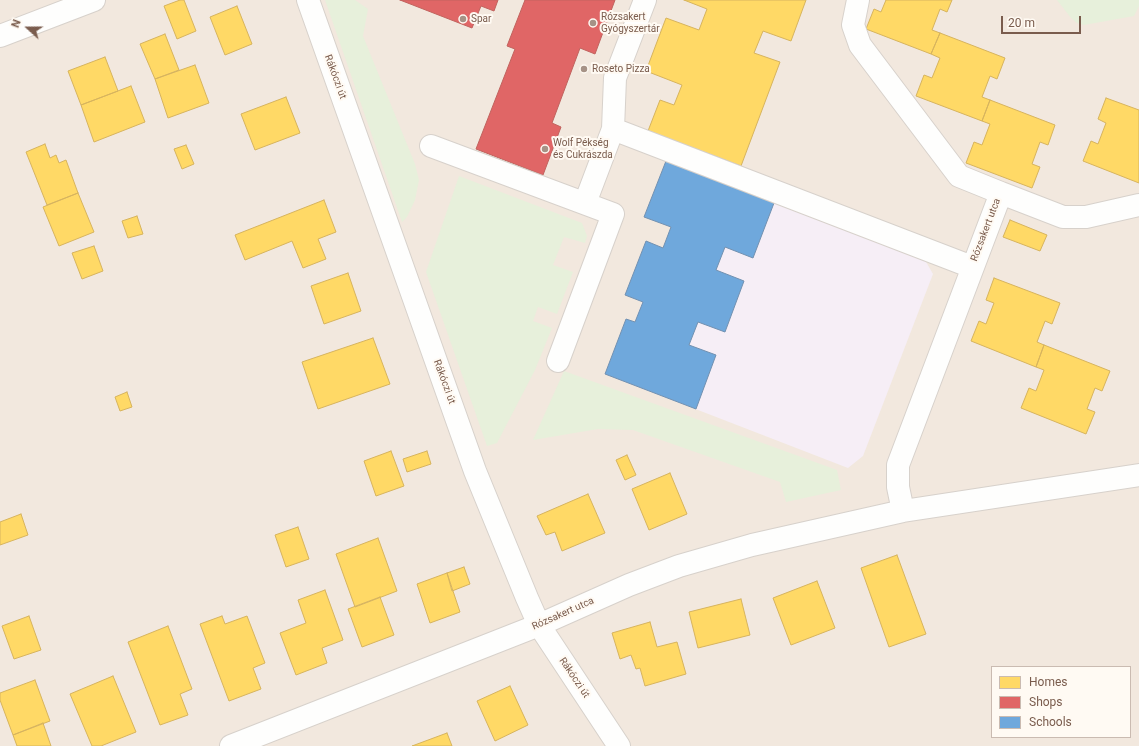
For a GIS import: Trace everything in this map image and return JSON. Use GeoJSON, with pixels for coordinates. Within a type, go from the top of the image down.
{"type":"FeatureCollection","features":[{"type":"Feature","properties":{"kind":"street"},"geometry":{"type":"LineString","coordinates":[[0,36],[94,0]]}},
{"type":"Feature","properties":{"kind":"street","name":"Rákóczi út"},"geometry":{"type":"LineString","coordinates":[[308,0],[475,471],[539,625],[619,746]]}},
{"type":"Feature","properties":{"kind":"street"},"geometry":{"type":"LineString","coordinates":[[584,203],[613,130],[615,78],[645,0]]}},
{"type":"Feature","properties":{"kind":"street","name":"Rózsakert utca"},"geometry":{"type":"LineString","coordinates":[[858,0],[853,25],[860,45],[958,176],[1001,193],[898,465],[898,487],[903,510]]}},
{"type":"Feature","properties":{"kind":"street"},"geometry":{"type":"LineString","coordinates":[[613,130],[972,267]]}},
{"type":"Feature","properties":{"kind":"street"},"geometry":{"type":"LineString","coordinates":[[431,146],[613,214],[558,361]]}},
{"type":"Feature","properties":{"kind":"street"},"geometry":{"type":"LineString","coordinates":[[1001,193],[1063,217],[1086,217],[1139,205]]}},
{"type":"Feature","properties":{"kind":"street","name":"Rózsakert utca"},"geometry":{"type":"LineString","coordinates":[[231,746],[262,740],[539,625],[629,584],[678,566],[752,545],[903,510],[1139,475]]}},
{"type":"Feature","properties":{"kind":"shaded area"},"geometry":{"type":"Polygon","coordinates":[[[0,0],[1139,0],[1139,746],[0,746],[0,0]]]}},
{"type":"Feature","properties":{"kind":"shaded area"},"geometry":{"type":"Polygon","coordinates":[[[666,161],[925,260],[933,274],[863,456],[848,468],[605,374],[626,319],[635,322],[642,302],[625,295],[646,241],[663,248],[671,227],[644,217],[666,161]]]}},
{"type":"Feature","properties":{"kind":"green space"},"geometry":{"type":"Polygon","coordinates":[[[325,0],[355,0],[368,9],[363,36],[415,164],[419,180],[415,200],[407,217],[402,222],[325,0]]]}},
{"type":"Feature","properties":{"kind":"green space"},"geometry":{"type":"Polygon","coordinates":[[[1057,0],[1139,0],[1139,6],[1134,16],[1084,25],[1077,23],[1071,18],[1057,0]]]}},
{"type":"Feature","properties":{"kind":"green space"},"geometry":{"type":"Polygon","coordinates":[[[459,176],[582,223],[587,236],[585,243],[564,237],[553,265],[573,272],[557,314],[538,307],[533,321],[552,328],[535,370],[497,443],[487,446],[426,272],[459,176]]]}},
{"type":"Feature","properties":{"kind":"green space"},"geometry":{"type":"Polygon","coordinates":[[[564,371],[837,470],[841,490],[786,502],[780,482],[633,430],[598,429],[533,440],[564,371]]]}},
{"type":"Feature","properties":{"kind":"building: Homes"},"geometry":{"type":"Polygon","coordinates":[[[184,0],[196,31],[177,39],[164,6],[184,0]]]}},
{"type":"Feature","properties":{"kind":"building: Homes"},"geometry":{"type":"Polygon","coordinates":[[[684,0],[806,0],[791,41],[763,31],[754,53],[780,62],[741,166],[648,131],[660,100],[674,105],[682,85],[646,71],[666,18],[699,30],[707,9],[684,0]]]}},
{"type":"Feature","properties":{"kind":"building: Homes"},"geometry":{"type":"Polygon","coordinates":[[[886,0],[952,0],[947,12],[940,9],[932,30],[940,33],[931,54],[866,29],[874,9],[881,12],[886,0]]]}},
{"type":"Feature","properties":{"kind":"building: Homes"},"geometry":{"type":"Polygon","coordinates":[[[237,6],[252,44],[225,55],[210,17],[237,6]]]}},
{"type":"Feature","properties":{"kind":"building: Homes"},"geometry":{"type":"Polygon","coordinates":[[[940,33],[1005,58],[997,79],[990,76],[982,97],[990,100],[982,121],[916,96],[924,75],[932,78],[940,58],[931,54],[940,33]]]}},
{"type":"Feature","properties":{"kind":"building: Homes"},"geometry":{"type":"Polygon","coordinates":[[[165,34],[179,70],[155,79],[140,44],[165,34]]]}},
{"type":"Feature","properties":{"kind":"building: Homes"},"geometry":{"type":"Polygon","coordinates":[[[105,57],[118,91],[81,105],[68,71],[105,57]]]}},
{"type":"Feature","properties":{"kind":"building: Homes"},"geometry":{"type":"Polygon","coordinates":[[[195,65],[209,103],[168,118],[155,79],[195,65]]]}},
{"type":"Feature","properties":{"kind":"building: Homes"},"geometry":{"type":"Polygon","coordinates":[[[131,86],[145,122],[94,142],[81,105],[131,86]]]}},
{"type":"Feature","properties":{"kind":"building: Homes"},"geometry":{"type":"Polygon","coordinates":[[[286,97],[300,133],[255,150],[241,114],[286,97]]]}},
{"type":"Feature","properties":{"kind":"building: Homes"},"geometry":{"type":"Polygon","coordinates":[[[1106,98],[1139,110],[1139,183],[1083,161],[1091,141],[1098,144],[1106,123],[1098,119],[1106,98]]]}},
{"type":"Feature","properties":{"kind":"building: Homes"},"geometry":{"type":"Polygon","coordinates":[[[990,100],[1055,125],[1048,145],[1040,142],[1032,164],[1040,167],[1032,188],[966,163],[974,142],[982,145],[990,124],[982,121],[990,100]]]}},
{"type":"Feature","properties":{"kind":"building: Homes"},"geometry":{"type":"Polygon","coordinates":[[[45,144],[50,158],[56,155],[59,163],[66,160],[78,193],[47,205],[26,152],[45,144]]]}},
{"type":"Feature","properties":{"kind":"building: Homes"},"geometry":{"type":"Polygon","coordinates":[[[186,145],[194,164],[182,169],[174,149],[186,145]]]}},
{"type":"Feature","properties":{"kind":"building: Homes"},"geometry":{"type":"Polygon","coordinates":[[[78,193],[94,232],[59,246],[43,207],[78,193]]]}},
{"type":"Feature","properties":{"kind":"building: Homes"},"geometry":{"type":"Polygon","coordinates":[[[324,200],[336,232],[318,239],[326,259],[303,268],[292,241],[245,260],[235,235],[324,200]]]}},
{"type":"Feature","properties":{"kind":"building: Homes"},"geometry":{"type":"Polygon","coordinates":[[[137,216],[143,234],[128,238],[122,221],[137,216]]]}},
{"type":"Feature","properties":{"kind":"building: Homes"},"geometry":{"type":"Polygon","coordinates":[[[1010,220],[1047,235],[1040,251],[1003,237],[1010,220]]]}},
{"type":"Feature","properties":{"kind":"building: Homes"},"geometry":{"type":"Polygon","coordinates":[[[94,246],[103,271],[82,279],[72,253],[94,246]]]}},
{"type":"Feature","properties":{"kind":"building: Homes"},"geometry":{"type":"Polygon","coordinates":[[[348,273],[361,311],[324,324],[311,286],[348,273]]]}},
{"type":"Feature","properties":{"kind":"building: Homes"},"geometry":{"type":"Polygon","coordinates":[[[994,278],[1060,303],[1052,324],[1045,321],[1037,342],[1044,345],[1036,367],[971,341],[979,321],[986,324],[994,303],[986,300],[994,278]]]}},
{"type":"Feature","properties":{"kind":"building: Homes"},"geometry":{"type":"Polygon","coordinates":[[[373,338],[390,384],[318,409],[302,362],[373,338]]]}},
{"type":"Feature","properties":{"kind":"building: Homes"},"geometry":{"type":"Polygon","coordinates":[[[1044,345],[1110,371],[1102,391],[1095,388],[1087,409],[1095,412],[1086,434],[1021,408],[1029,388],[1036,391],[1044,370],[1036,367],[1044,345]]]}},
{"type":"Feature","properties":{"kind":"building: Homes"},"geometry":{"type":"Polygon","coordinates":[[[127,392],[132,407],[120,411],[115,397],[127,392]]]}},
{"type":"Feature","properties":{"kind":"building: Homes"},"geometry":{"type":"Polygon","coordinates":[[[391,451],[404,486],[376,496],[364,461],[391,451]]]}},
{"type":"Feature","properties":{"kind":"building: Homes"},"geometry":{"type":"Polygon","coordinates":[[[427,451],[431,464],[407,472],[403,459],[427,451]]]}},
{"type":"Feature","properties":{"kind":"building: Homes"},"geometry":{"type":"Polygon","coordinates":[[[627,455],[636,475],[625,480],[616,460],[627,455]]]}},
{"type":"Feature","properties":{"kind":"building: Homes"},"geometry":{"type":"Polygon","coordinates":[[[670,473],[687,514],[649,530],[632,489],[670,473]]]}},
{"type":"Feature","properties":{"kind":"building: Homes"},"geometry":{"type":"Polygon","coordinates":[[[588,494],[605,533],[562,551],[555,532],[546,535],[537,516],[588,494]]]}},
{"type":"Feature","properties":{"kind":"building: Homes"},"geometry":{"type":"Polygon","coordinates":[[[21,514],[28,535],[0,545],[0,522],[21,514]]]}},
{"type":"Feature","properties":{"kind":"building: Homes"},"geometry":{"type":"Polygon","coordinates":[[[298,527],[309,559],[286,567],[275,535],[298,527]]]}},
{"type":"Feature","properties":{"kind":"building: Homes"},"geometry":{"type":"Polygon","coordinates":[[[378,538],[397,591],[355,607],[336,554],[378,538]]]}},
{"type":"Feature","properties":{"kind":"building: Homes"},"geometry":{"type":"Polygon","coordinates":[[[897,555],[926,634],[889,647],[861,568],[897,555]]]}},
{"type":"Feature","properties":{"kind":"building: Homes"},"geometry":{"type":"Polygon","coordinates":[[[464,567],[470,584],[452,591],[447,573],[464,567]]]}},
{"type":"Feature","properties":{"kind":"building: Homes"},"geometry":{"type":"Polygon","coordinates":[[[447,573],[460,612],[430,623],[417,584],[447,573]]]}},
{"type":"Feature","properties":{"kind":"building: Homes"},"geometry":{"type":"Polygon","coordinates":[[[817,581],[835,628],[791,645],[773,598],[817,581]]]}},
{"type":"Feature","properties":{"kind":"building: Homes"},"geometry":{"type":"Polygon","coordinates":[[[325,590],[343,640],[322,648],[327,663],[296,675],[280,633],[306,623],[298,600],[325,590]]]}},
{"type":"Feature","properties":{"kind":"building: Homes"},"geometry":{"type":"Polygon","coordinates":[[[380,597],[394,635],[362,647],[348,609],[380,597]]]}},
{"type":"Feature","properties":{"kind":"building: Homes"},"geometry":{"type":"Polygon","coordinates":[[[741,599],[750,635],[698,648],[689,612],[741,599]]]}},
{"type":"Feature","properties":{"kind":"building: Homes"},"geometry":{"type":"Polygon","coordinates":[[[29,616],[41,650],[14,659],[2,626],[29,616]]]}},
{"type":"Feature","properties":{"kind":"building: Homes"},"geometry":{"type":"Polygon","coordinates":[[[222,616],[225,624],[247,616],[265,663],[253,668],[261,689],[229,701],[200,624],[222,616]]]}},
{"type":"Feature","properties":{"kind":"building: Homes"},"geometry":{"type":"Polygon","coordinates":[[[650,622],[657,647],[677,642],[686,674],[645,686],[640,668],[636,669],[631,655],[620,659],[612,633],[650,622]]]}},
{"type":"Feature","properties":{"kind":"building: Homes"},"geometry":{"type":"Polygon","coordinates":[[[168,626],[192,689],[180,694],[188,715],[160,725],[128,642],[168,626]]]}},
{"type":"Feature","properties":{"kind":"building: Homes"},"geometry":{"type":"Polygon","coordinates":[[[113,676],[136,732],[101,746],[92,746],[70,694],[113,676]]]}},
{"type":"Feature","properties":{"kind":"building: Homes"},"geometry":{"type":"Polygon","coordinates":[[[35,680],[50,721],[13,735],[0,700],[0,693],[35,680]]]}},
{"type":"Feature","properties":{"kind":"building: Homes"},"geometry":{"type":"Polygon","coordinates":[[[510,686],[528,725],[495,741],[477,701],[510,686]]]}},
{"type":"Feature","properties":{"kind":"building: Homes"},"geometry":{"type":"Polygon","coordinates":[[[43,723],[51,746],[17,746],[13,735],[43,723]]]}},
{"type":"Feature","properties":{"kind":"building: Homes"},"geometry":{"type":"Polygon","coordinates":[[[447,733],[452,746],[412,746],[447,733]]]}},
{"type":"Feature","properties":{"kind":"building: Shops","name":"Spar"},"geometry":{"type":"Polygon","coordinates":[[[400,0],[498,0],[494,11],[481,6],[472,28],[400,0]]]}},
{"type":"Feature","properties":{"kind":"building: Shops"},"geometry":{"type":"Polygon","coordinates":[[[525,0],[615,0],[595,54],[580,48],[552,123],[561,127],[543,175],[476,149],[515,49],[507,46],[525,0]]]}},
{"type":"Feature","properties":{"kind":"building: Schools"},"geometry":{"type":"Polygon","coordinates":[[[666,161],[774,203],[753,258],[725,247],[716,270],[744,281],[725,332],[698,322],[689,345],[716,355],[696,409],[605,374],[626,319],[635,322],[643,302],[625,295],[646,241],[663,248],[671,227],[644,217],[666,161]]]}},
{"type":"Feature","properties":{"kind":"place","name":"Spar"},"geometry":{"type":"Point","coordinates":[463,19]}},
{"type":"Feature","properties":{"kind":"place","name":"Rózsakert Gyógyszertár"},"geometry":{"type":"Point","coordinates":[593,23]}},
{"type":"Feature","properties":{"kind":"place","name":"Roseto Pizza"},"geometry":{"type":"Point","coordinates":[584,69]}},
{"type":"Feature","properties":{"kind":"place","name":"Wolf Pékség és Cukrászda"},"geometry":{"type":"Point","coordinates":[545,149]}}]}
